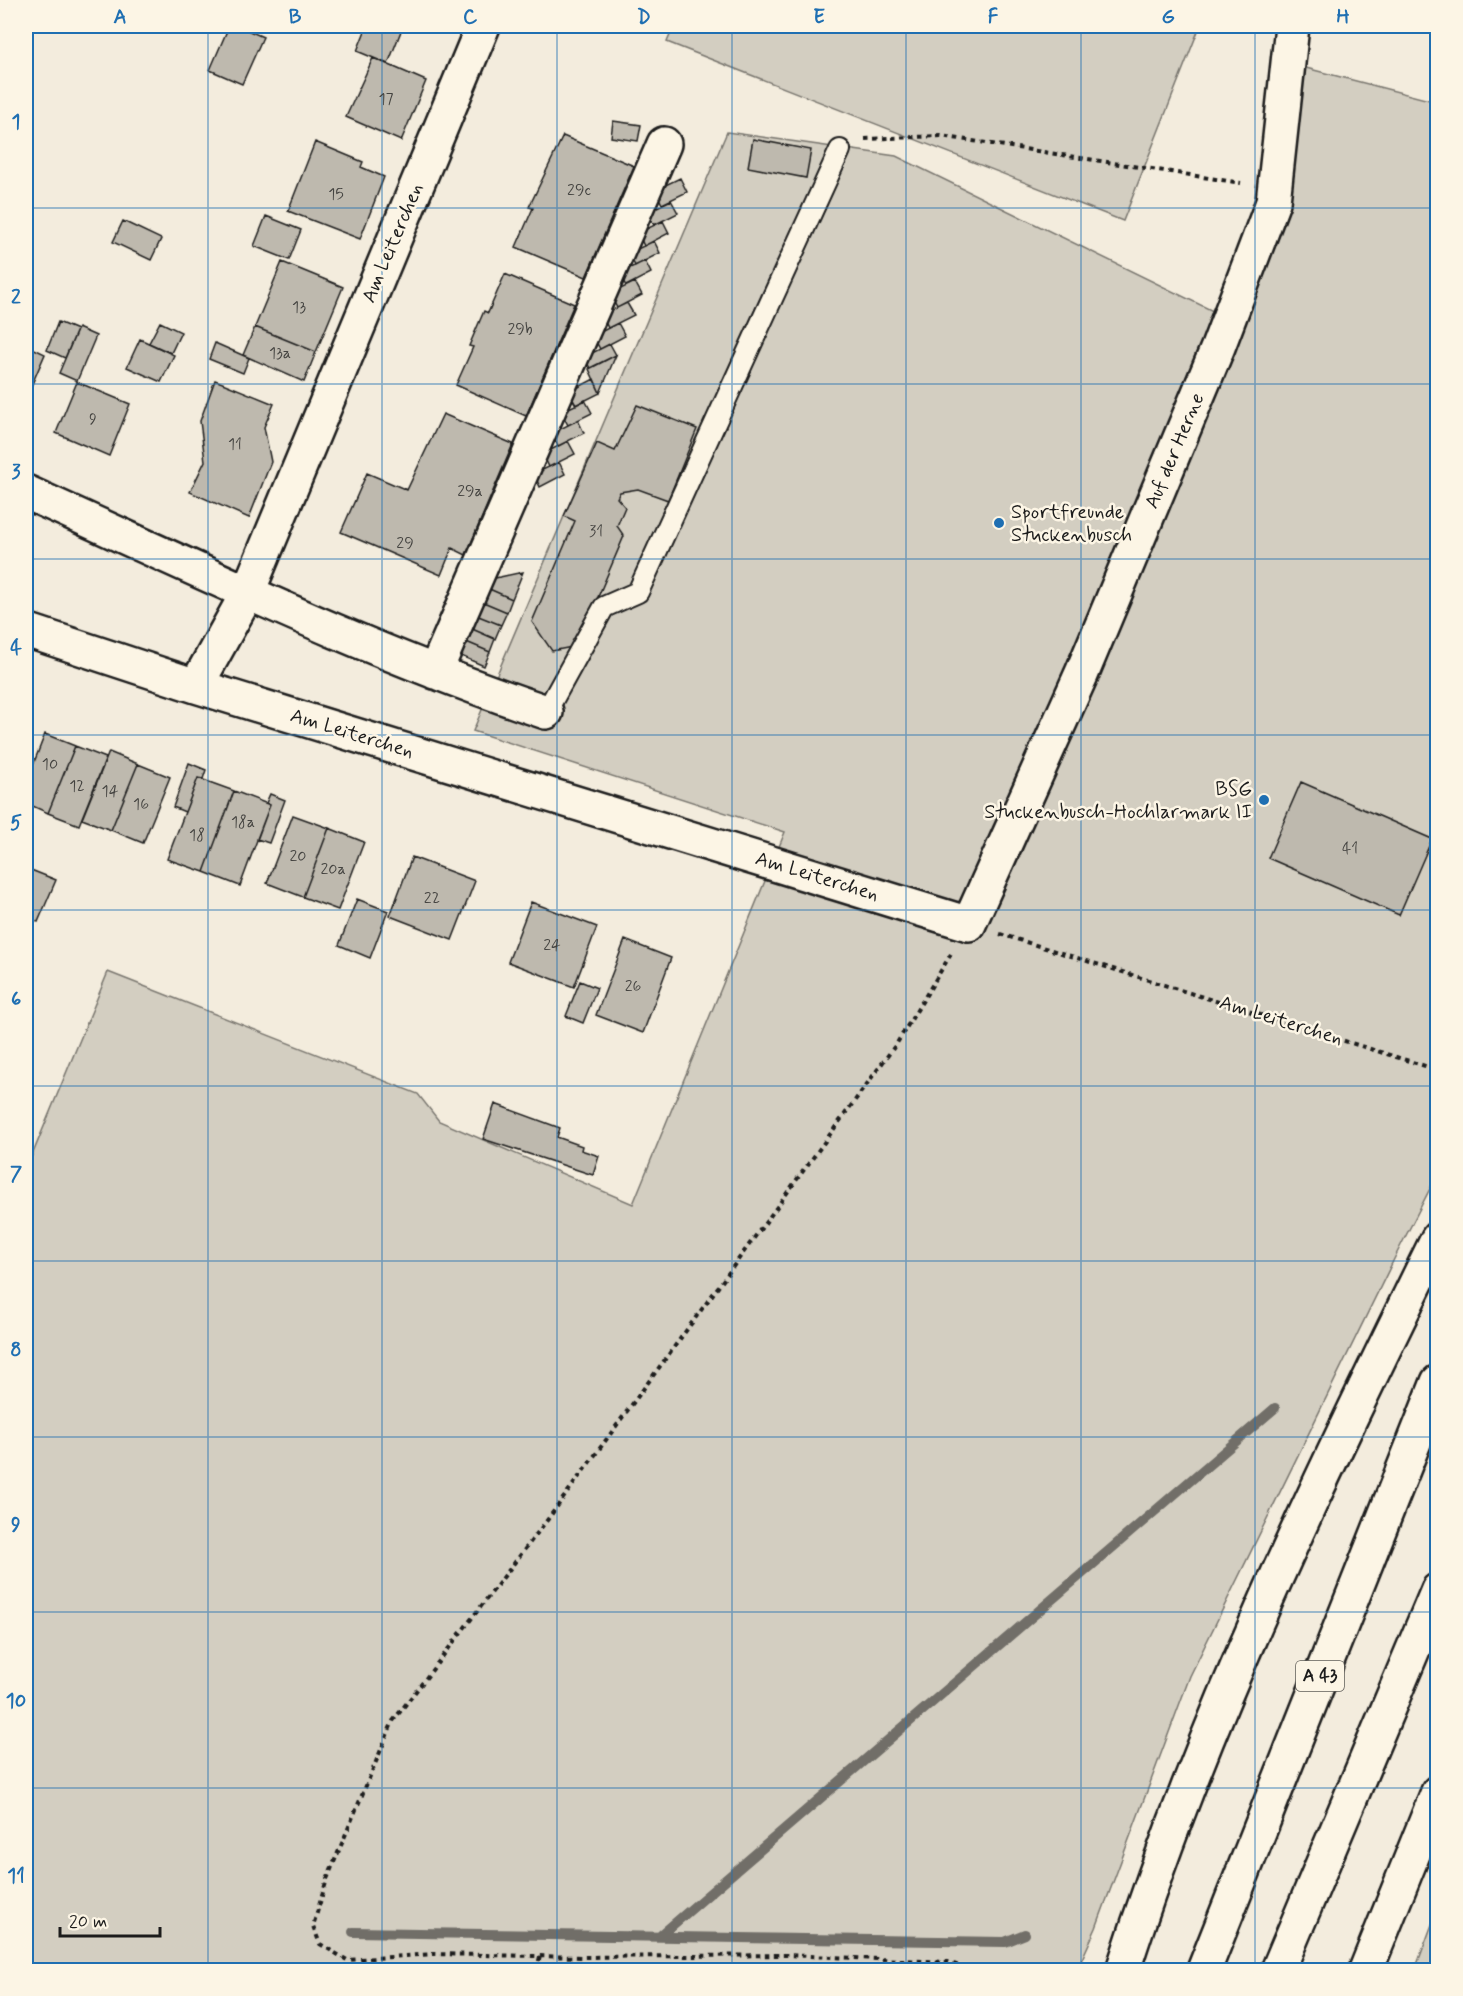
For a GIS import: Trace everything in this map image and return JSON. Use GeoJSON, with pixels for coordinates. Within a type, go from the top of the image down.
{"type":"FeatureCollection","features":[{"type":"Feature","properties":{"kind":"main road","name":"Am Leiterchen"},"geometry":{"type":"LineString","coordinates":[[196,686],[247,594],[483,26]]}},
{"type":"Feature","properties":{"kind":"main road","name":"Auf der Herne"},"geometry":{"type":"LineString","coordinates":[[969,924],[1082,673],[1218,347],[1273,202],[1292,26]]}},
{"type":"Feature","properties":{"kind":"main road"},"geometry":{"type":"LineString","coordinates":[[435,672],[664,144]]}},
{"type":"Feature","properties":{"kind":"main road"},"geometry":{"type":"LineString","coordinates":[[26,492],[247,594],[435,672],[546,712]]}},
{"type":"Feature","properties":{"kind":"main road","name":"Am Leiterchen"},"geometry":{"type":"LineString","coordinates":[[26,630],[196,686],[969,924]]}},
{"type":"Feature","properties":{"kind":"main road"},"geometry":{"type":"LineString","coordinates":[[1123,1971],[1142,1912],[1221,1701],[1316,1486],[1437,1238]]}},
{"type":"Feature","properties":{"kind":"main road","name":"A 43"},"geometry":{"type":"LineString","coordinates":[[1204,1971],[1437,1382]]}},
{"type":"Feature","properties":{"kind":"main road"},"geometry":{"type":"LineString","coordinates":[[1278,1971],[1437,1590]]}},
{"type":"Feature","properties":{"kind":"main road"},"geometry":{"type":"LineString","coordinates":[[1366,1971],[1437,1792]]}},
{"type":"Feature","properties":{"kind":"main road"},"geometry":{"type":"LineString","coordinates":[[1109,1971],[1142,1912]]}},
{"type":"Feature","properties":{"kind":"lane"},"geometry":{"type":"LineString","coordinates":[[546,712],[604,607],[638,592],[840,150]]}},
{"type":"Feature","properties":{"kind":"path"},"geometry":{"type":"LineString","coordinates":[[840,150],[845,140],[941,136],[1274,189]]}},
{"type":"Feature","properties":{"kind":"path"},"geometry":{"type":"LineString","coordinates":[[969,924],[897,1043],[548,1519],[393,1721],[327,1879],[313,1926],[320,1944],[347,1960],[433,1954],[798,1956],[948,1962],[970,1971]]}},
{"type":"Feature","properties":{"kind":"path","name":"Am Leiterchen"},"geometry":{"type":"LineString","coordinates":[[969,924],[1437,1070]]}},
{"type":"Feature","properties":{"kind":"path"},"geometry":{"type":"LineString","coordinates":[[537,1971],[540,1956]]}},
{"type":"Feature","properties":{"kind":"shaded area"},"geometry":{"type":"Polygon","coordinates":[[[674,26],[1200,26],[1123,221],[667,42],[674,26]]]}},
{"type":"Feature","properties":{"kind":"shaded area"},"geometry":{"type":"Polygon","coordinates":[[[1283,62],[1437,102],[1437,1175],[1190,1676],[1096,1928],[1077,1970],[26,1970],[26,1170],[108,972],[418,1094],[439,1121],[633,1204],[785,832],[473,731],[727,132],[896,156],[1223,316],[1264,202],[1283,62]]]}},
{"type":"Feature","properties":{"kind":"shaded area"},"geometry":{"type":"Polygon","coordinates":[[[1437,1911],[1437,1970],[1415,1970],[1437,1911]]]}},
{"type":"Feature","properties":{"kind":"building"},"geometry":{"type":"Polygon","coordinates":[[[229,26],[238,26],[263,37],[242,84],[210,70],[229,26]]]}},
{"type":"Feature","properties":{"kind":"building"},"geometry":{"type":"Polygon","coordinates":[[[367,26],[403,26],[388,64],[357,51],[367,26]]]}},
{"type":"Feature","properties":{"kind":"building"},"geometry":{"type":"Polygon","coordinates":[[[373,58],[426,81],[401,141],[346,117],[373,58]]]}},
{"type":"Feature","properties":{"kind":"building"},"geometry":{"type":"Polygon","coordinates":[[[613,121],[641,125],[638,141],[611,137],[613,121]]]}},
{"type":"Feature","properties":{"kind":"building"},"geometry":{"type":"Polygon","coordinates":[[[563,136],[634,166],[586,277],[516,247],[533,208],[529,207],[563,136]]]}},
{"type":"Feature","properties":{"kind":"building"},"geometry":{"type":"Polygon","coordinates":[[[753,139],[811,150],[806,178],[748,167],[753,139]]]}},
{"type":"Feature","properties":{"kind":"building"},"geometry":{"type":"Polygon","coordinates":[[[315,142],[363,162],[361,167],[384,177],[360,239],[288,211],[315,142]]]}},
{"type":"Feature","properties":{"kind":"building"},"geometry":{"type":"Polygon","coordinates":[[[680,178],[687,192],[662,204],[655,190],[680,178]]]}},
{"type":"Feature","properties":{"kind":"building"},"geometry":{"type":"Polygon","coordinates":[[[671,200],[678,213],[654,225],[647,212],[671,200]]]}},
{"type":"Feature","properties":{"kind":"building"},"geometry":{"type":"Polygon","coordinates":[[[266,216],[301,230],[289,260],[254,246],[266,216]]]}},
{"type":"Feature","properties":{"kind":"building"},"geometry":{"type":"Polygon","coordinates":[[[123,221],[161,239],[151,260],[113,242],[123,221]]]}},
{"type":"Feature","properties":{"kind":"building"},"geometry":{"type":"Polygon","coordinates":[[[663,221],[669,233],[644,246],[638,233],[663,221]]]}},
{"type":"Feature","properties":{"kind":"building"},"geometry":{"type":"Polygon","coordinates":[[[654,241],[660,253],[635,266],[629,253],[654,241]]]}},
{"type":"Feature","properties":{"kind":"building"},"geometry":{"type":"Polygon","coordinates":[[[645,261],[651,273],[626,286],[619,273],[645,261]]]}},
{"type":"Feature","properties":{"kind":"building"},"geometry":{"type":"Polygon","coordinates":[[[282,262],[343,287],[316,352],[255,327],[282,262]]]}},
{"type":"Feature","properties":{"kind":"building"},"geometry":{"type":"Polygon","coordinates":[[[505,274],[574,304],[526,416],[456,385],[473,347],[469,346],[484,311],[488,313],[505,274]]]}},
{"type":"Feature","properties":{"kind":"building"},"geometry":{"type":"Polygon","coordinates":[[[635,282],[642,295],[617,308],[610,294],[635,282]]]}},
{"type":"Feature","properties":{"kind":"building"},"geometry":{"type":"Polygon","coordinates":[[[627,303],[634,315],[608,328],[602,315],[627,303]]]}},
{"type":"Feature","properties":{"kind":"building"},"geometry":{"type":"Polygon","coordinates":[[[58,322],[77,330],[65,358],[47,350],[58,322]]]}},
{"type":"Feature","properties":{"kind":"building"},"geometry":{"type":"Polygon","coordinates":[[[160,322],[181,332],[171,353],[149,343],[160,322]]]}},
{"type":"Feature","properties":{"kind":"building"},"geometry":{"type":"Polygon","coordinates":[[[618,323],[625,336],[600,349],[593,336],[618,323]]]}},
{"type":"Feature","properties":{"kind":"building"},"geometry":{"type":"Polygon","coordinates":[[[255,327],[316,352],[304,382],[243,355],[255,327]]]}},
{"type":"Feature","properties":{"kind":"building"},"geometry":{"type":"Polygon","coordinates":[[[78,328],[96,336],[77,381],[59,373],[78,328]]]}},
{"type":"Feature","properties":{"kind":"building"},"geometry":{"type":"Polygon","coordinates":[[[140,339],[174,355],[161,382],[127,367],[140,339]]]}},
{"type":"Feature","properties":{"kind":"building"},"geometry":{"type":"Polygon","coordinates":[[[215,343],[249,358],[243,373],[209,359],[215,343]]]}},
{"type":"Feature","properties":{"kind":"building"},"geometry":{"type":"Polygon","coordinates":[[[610,344],[616,355],[590,368],[584,357],[610,344]]]}},
{"type":"Feature","properties":{"kind":"building"},"geometry":{"type":"Polygon","coordinates":[[[26,345],[45,354],[26,398],[26,345]]]}},
{"type":"Feature","properties":{"kind":"building"},"geometry":{"type":"Polygon","coordinates":[[[616,355],[600,393],[589,369],[616,355]]]}},
{"type":"Feature","properties":{"kind":"building"},"geometry":{"type":"Polygon","coordinates":[[[594,379],[600,393],[576,405],[569,392],[594,379]]]}},
{"type":"Feature","properties":{"kind":"building"},"geometry":{"type":"Polygon","coordinates":[[[215,380],[274,404],[264,427],[271,462],[249,518],[190,492],[205,461],[200,421],[215,380]]]}},
{"type":"Feature","properties":{"kind":"building"},"geometry":{"type":"Polygon","coordinates":[[[77,382],[130,404],[109,456],[56,433],[77,382]]]}},
{"type":"Feature","properties":{"kind":"building"},"geometry":{"type":"Polygon","coordinates":[[[585,400],[592,413],[568,425],[561,412],[585,400]]]}},
{"type":"Feature","properties":{"kind":"building"},"geometry":{"type":"Polygon","coordinates":[[[637,405],[697,429],[668,500],[638,489],[620,492],[617,498],[625,507],[617,526],[624,536],[577,646],[552,651],[532,622],[575,521],[564,516],[597,443],[615,451],[637,405]]]}},
{"type":"Feature","properties":{"kind":"building"},"geometry":{"type":"Polygon","coordinates":[[[443,414],[513,444],[466,555],[452,548],[441,575],[341,532],[367,473],[407,490],[443,414]]]}},
{"type":"Feature","properties":{"kind":"building"},"geometry":{"type":"Polygon","coordinates":[[[578,420],[584,433],[558,446],[552,433],[578,420]]]}},
{"type":"Feature","properties":{"kind":"building"},"geometry":{"type":"Polygon","coordinates":[[[568,441],[575,454],[549,467],[543,454],[568,441]]]}},
{"type":"Feature","properties":{"kind":"building"},"geometry":{"type":"Polygon","coordinates":[[[559,462],[565,474],[540,487],[534,474],[559,462]]]}},
{"type":"Feature","properties":{"kind":"building"},"geometry":{"type":"Polygon","coordinates":[[[523,572],[512,599],[487,588],[491,579],[523,572]]]}},
{"type":"Feature","properties":{"kind":"building"},"geometry":{"type":"Polygon","coordinates":[[[487,588],[512,599],[507,612],[481,601],[487,588]]]}},
{"type":"Feature","properties":{"kind":"building"},"geometry":{"type":"Polygon","coordinates":[[[481,601],[507,612],[501,625],[476,615],[481,601]]]}},
{"type":"Feature","properties":{"kind":"building"},"geometry":{"type":"Polygon","coordinates":[[[476,615],[501,625],[495,639],[470,628],[476,615]]]}},
{"type":"Feature","properties":{"kind":"building"},"geometry":{"type":"Polygon","coordinates":[[[470,628],[495,639],[490,652],[464,641],[470,628]]]}},
{"type":"Feature","properties":{"kind":"building"},"geometry":{"type":"Polygon","coordinates":[[[464,641],[490,652],[484,666],[459,655],[464,641]]]}},
{"type":"Feature","properties":{"kind":"building"},"geometry":{"type":"Polygon","coordinates":[[[45,734],[75,746],[48,813],[26,803],[26,783],[45,734]]]}},
{"type":"Feature","properties":{"kind":"building"},"geometry":{"type":"Polygon","coordinates":[[[75,746],[106,758],[79,825],[48,813],[75,746]]]}},
{"type":"Feature","properties":{"kind":"building"},"geometry":{"type":"Polygon","coordinates":[[[109,752],[138,764],[111,830],[82,819],[109,752]]]}},
{"type":"Feature","properties":{"kind":"building"},"geometry":{"type":"Polygon","coordinates":[[[189,763],[206,770],[203,779],[198,778],[185,812],[173,807],[189,763]]]}},
{"type":"Feature","properties":{"kind":"building"},"geometry":{"type":"Polygon","coordinates":[[[138,764],[170,777],[143,843],[111,830],[138,764]]]}},
{"type":"Feature","properties":{"kind":"building"},"geometry":{"type":"Polygon","coordinates":[[[198,778],[234,791],[204,872],[167,859],[198,778]]]}},
{"type":"Feature","properties":{"kind":"building"},"geometry":{"type":"Polygon","coordinates":[[[1301,782],[1432,839],[1399,915],[1268,858],[1301,782]]]}},
{"type":"Feature","properties":{"kind":"building"},"geometry":{"type":"Polygon","coordinates":[[[234,791],[270,805],[240,886],[204,872],[234,791]]]}},
{"type":"Feature","properties":{"kind":"building"},"geometry":{"type":"Polygon","coordinates":[[[270,794],[285,800],[269,843],[257,839],[270,805],[266,803],[270,794]]]}},
{"type":"Feature","properties":{"kind":"building"},"geometry":{"type":"Polygon","coordinates":[[[293,815],[329,828],[303,897],[267,883],[293,815]]]}},
{"type":"Feature","properties":{"kind":"building"},"geometry":{"type":"Polygon","coordinates":[[[329,828],[364,842],[338,910],[303,897],[329,828]]]}},
{"type":"Feature","properties":{"kind":"building"},"geometry":{"type":"Polygon","coordinates":[[[412,857],[475,881],[452,940],[390,916],[412,857]]]}},
{"type":"Feature","properties":{"kind":"building"},"geometry":{"type":"Polygon","coordinates":[[[26,868],[56,880],[38,922],[26,917],[26,868]]]}},
{"type":"Feature","properties":{"kind":"building"},"geometry":{"type":"Polygon","coordinates":[[[357,899],[388,911],[370,958],[339,945],[357,899]]]}},
{"type":"Feature","properties":{"kind":"building"},"geometry":{"type":"Polygon","coordinates":[[[531,902],[597,927],[574,987],[508,962],[531,902]]]}},
{"type":"Feature","properties":{"kind":"building"},"geometry":{"type":"Polygon","coordinates":[[[625,940],[671,958],[643,1033],[596,1015],[625,940]]]}},
{"type":"Feature","properties":{"kind":"building"},"geometry":{"type":"Polygon","coordinates":[[[580,981],[597,988],[583,1023],[566,1016],[580,981]]]}},
{"type":"Feature","properties":{"kind":"building"},"geometry":{"type":"Polygon","coordinates":[[[495,1104],[560,1128],[557,1137],[582,1146],[581,1150],[599,1156],[593,1175],[483,1139],[495,1104]]]}},
{"type":"Feature","properties":{"kind":"waterway"},"geometry":{"type":"LineString","coordinates":[[661,1935],[1275,1408]]}},
{"type":"Feature","properties":{"kind":"waterway"},"geometry":{"type":"LineString","coordinates":[[353,1932],[1005,1942],[1025,1934]]}},
{"type":"Feature","properties":{"kind":"place","name":"Sportfreunde Stuckenbusch"},"geometry":{"type":"Point","coordinates":[999,523]}},
{"type":"Feature","properties":{"kind":"place","name":"BSG Stuckenbusch-Hochlarmark II"},"geometry":{"type":"Point","coordinates":[1264,800]}}]}
